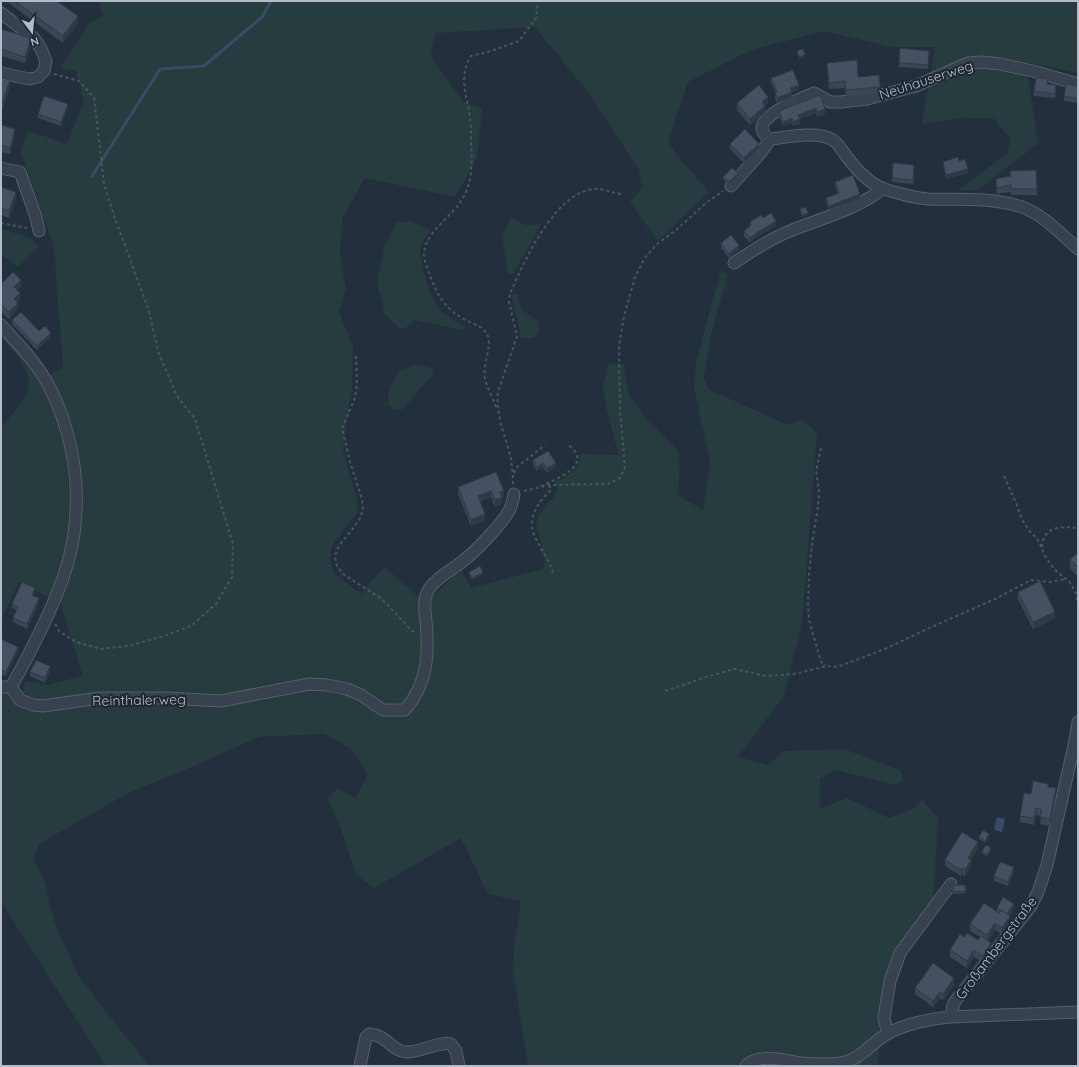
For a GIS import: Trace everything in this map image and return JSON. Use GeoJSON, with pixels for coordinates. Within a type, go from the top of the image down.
{"type":"FeatureCollection","features":[{"type":"Feature","properties":{"kind":"street"},"geometry":{"type":"LineString","coordinates":[[1,13],[34,38],[46,61],[44,71],[38,77],[28,79],[1,73]]}},
{"type":"Feature","properties":{"kind":"street","name":"Neuhauserweg"},"geometry":{"type":"LineString","coordinates":[[771,139],[766,136],[763,131],[763,124],[767,118],[784,107],[814,93],[830,102],[867,99],[916,86],[968,63],[982,62],[1000,64],[1033,71],[1078,84]]}},
{"type":"Feature","properties":{"kind":"street"},"geometry":{"type":"LineString","coordinates":[[731,186],[771,139],[810,135],[823,136],[832,139],[862,174],[883,188],[926,199],[991,201],[1023,207],[1038,215],[1078,249]]}},
{"type":"Feature","properties":{"kind":"street"},"geometry":{"type":"LineString","coordinates":[[1,168],[20,172],[36,217],[39,231]]}},
{"type":"Feature","properties":{"kind":"street"},"geometry":{"type":"LineString","coordinates":[[734,264],[761,244],[789,231],[863,202],[875,196],[883,188]]}},
{"type":"Feature","properties":{"kind":"street","name":"Reinthalerweg"},"geometry":{"type":"LineString","coordinates":[[1,325],[27,353],[50,389],[67,434],[72,460],[77,506],[76,529],[63,578],[48,612],[6,687],[20,700],[33,705],[43,706],[100,698],[167,698],[221,701],[309,684],[327,685],[347,689],[383,710],[405,710],[412,702],[420,688],[428,656],[425,605],[428,590],[439,579],[464,560],[496,528],[510,509],[514,494]]}},
{"type":"Feature","properties":{"kind":"street","name":"Großambergstraße"},"geometry":{"type":"LineString","coordinates":[[746,1066],[750,1062],[764,1058],[821,1064],[843,1063],[857,1057],[888,1034],[922,1021],[951,1017],[953,1005],[956,1000],[1020,920],[1038,892],[1047,865],[1078,722]]}},
{"type":"Feature","properties":{"kind":"street"},"geometry":{"type":"LineString","coordinates":[[888,1034],[884,1018],[890,981],[900,953],[951,884]]}},
{"type":"Feature","properties":{"kind":"street"},"geometry":{"type":"LineString","coordinates":[[951,1017],[1078,1012]]}},
{"type":"Feature","properties":{"kind":"street"},"geometry":{"type":"LineString","coordinates":[[360,1066],[366,1037],[369,1034],[380,1036],[402,1052],[443,1044],[451,1044],[456,1051],[459,1066]]}},
{"type":"Feature","properties":{"kind":"path"},"geometry":{"type":"LineString","coordinates":[[538,1],[536,18],[520,41],[471,56],[467,62],[464,77],[471,127],[472,172],[464,196],[456,209],[429,239],[424,255],[434,286],[447,308],[459,317],[480,327],[488,335],[489,340],[484,370],[485,378],[498,410],[511,459],[514,494],[549,485],[608,484],[620,478],[625,467],[620,410],[619,346],[624,316],[635,277],[644,259],[657,244],[676,230],[706,203],[731,186]]}},
{"type":"Feature","properties":{"kind":"path"},"geometry":{"type":"LineString","coordinates":[[44,71],[79,81],[94,98],[104,184],[114,216],[148,308],[158,354],[177,396],[195,419],[233,544],[232,577],[216,604],[191,626],[164,636],[128,646],[101,649],[76,642],[59,631],[48,612]]}},
{"type":"Feature","properties":{"kind":"path"},"geometry":{"type":"LineString","coordinates":[[498,410],[498,392],[517,336],[509,302],[510,294],[538,238],[548,221],[558,210],[578,194],[594,189],[621,194]]}},
{"type":"Feature","properties":{"kind":"path"},"geometry":{"type":"LineString","coordinates":[[1,223],[39,231]]}},
{"type":"Feature","properties":{"kind":"path"},"geometry":{"type":"LineString","coordinates":[[356,356],[357,383],[355,398],[342,428],[350,462],[362,499],[363,508],[361,517],[338,547],[335,557],[337,566],[343,574],[382,599],[412,631],[427,635]]}},
{"type":"Feature","properties":{"kind":"path"},"geometry":{"type":"LineString","coordinates":[[538,487],[561,477],[575,466],[577,456],[574,450],[567,444]]}},
{"type":"Feature","properties":{"kind":"path"},"geometry":{"type":"LineString","coordinates":[[513,474],[516,468],[545,445]]}},
{"type":"Feature","properties":{"kind":"path"},"geometry":{"type":"LineString","coordinates":[[821,448],[816,471],[818,496],[811,550],[808,604],[809,620],[818,652],[822,663],[827,666]]}},
{"type":"Feature","properties":{"kind":"path"},"geometry":{"type":"LineString","coordinates":[[1004,476],[1022,520],[1031,533],[1037,538],[1046,558],[1057,572],[1066,579],[1076,593],[1078,605]]}},
{"type":"Feature","properties":{"kind":"path"},"geometry":{"type":"LineString","coordinates":[[549,485],[551,490],[540,501],[532,520],[532,526],[533,533],[550,563],[553,573]]}},
{"type":"Feature","properties":{"kind":"path"},"geometry":{"type":"LineString","coordinates":[[1042,548],[1042,541],[1045,535],[1051,530],[1059,527],[1078,528]]}},
{"type":"Feature","properties":{"kind":"path"},"geometry":{"type":"LineString","coordinates":[[665,691],[734,669],[766,676],[794,674],[827,666],[837,667],[885,650],[927,628],[995,599],[1031,580],[1050,582],[1066,579]]}},
{"type":"Feature","properties":{"kind":"green space"},"geometry":{"type":"Polygon","coordinates":[[[98,1],[1078,1],[1078,73],[1026,62],[1038,143],[978,190],[958,190],[1008,153],[1011,139],[993,118],[962,118],[922,124],[935,47],[892,47],[824,31],[751,50],[688,82],[668,141],[676,154],[709,192],[658,241],[630,202],[642,188],[639,170],[587,91],[535,27],[436,33],[430,56],[464,102],[482,109],[477,158],[455,197],[365,178],[342,219],[340,255],[346,289],[339,312],[353,346],[352,387],[343,449],[357,500],[357,512],[333,544],[330,553],[330,561],[335,574],[361,594],[384,567],[420,598],[433,596],[461,569],[471,588],[543,569],[545,560],[540,550],[542,543],[537,532],[537,522],[540,513],[557,492],[554,482],[564,478],[572,472],[578,464],[580,454],[619,455],[608,416],[603,386],[609,363],[624,364],[628,393],[648,421],[678,451],[680,472],[677,495],[703,510],[710,463],[694,388],[696,361],[721,271],[728,274],[711,335],[704,378],[709,390],[788,425],[802,419],[817,434],[802,623],[784,696],[738,757],[768,765],[784,751],[844,749],[900,770],[903,779],[896,785],[835,770],[820,779],[820,809],[847,798],[889,818],[911,810],[922,800],[938,818],[933,904],[889,963],[880,1029],[878,1066],[528,1066],[513,970],[514,945],[521,901],[488,894],[461,838],[374,888],[356,874],[340,826],[327,799],[338,788],[355,798],[368,775],[350,748],[324,734],[259,737],[130,792],[39,844],[34,859],[44,881],[55,924],[79,977],[149,1066],[106,1066],[1,902],[1,690],[6,690],[19,704],[100,701],[227,702],[222,695],[157,693],[42,703],[21,693],[26,681],[47,685],[83,676],[60,602],[80,506],[49,376],[63,367],[54,247],[21,152],[28,131],[67,144],[84,101],[76,71],[60,68],[90,22],[104,16],[98,1]]]}},
{"type":"Feature","properties":{"kind":"green space"},"geometry":{"type":"Polygon","coordinates":[[[511,218],[526,225],[541,224],[528,249],[512,274],[508,274],[502,235],[511,218]]]}},
{"type":"Feature","properties":{"kind":"green space"},"geometry":{"type":"Polygon","coordinates":[[[410,221],[431,230],[421,246],[421,262],[426,281],[438,307],[448,316],[466,327],[462,330],[414,320],[407,327],[400,329],[385,314],[377,283],[385,244],[396,223],[410,221]]]}},
{"type":"Feature","properties":{"kind":"green space"},"geometry":{"type":"Polygon","coordinates":[[[1,229],[29,237],[39,246],[18,267],[1,254],[1,229]]]}},
{"type":"Feature","properties":{"kind":"green space"},"geometry":{"type":"Polygon","coordinates":[[[516,293],[522,310],[539,322],[538,333],[533,338],[521,338],[512,295],[516,293]]]}},
{"type":"Feature","properties":{"kind":"green space"},"geometry":{"type":"Polygon","coordinates":[[[1,329],[42,380],[64,437],[71,510],[68,550],[52,599],[19,582],[1,621],[1,427],[22,402],[27,392],[29,382],[27,373],[22,363],[1,337],[1,329]]]}},
{"type":"Feature","properties":{"kind":"green space"},"geometry":{"type":"Polygon","coordinates":[[[415,365],[433,368],[433,374],[403,409],[395,410],[388,405],[389,388],[399,371],[415,365]]]}},
{"type":"Feature","properties":{"kind":"water"},"geometry":{"type":"Polygon","coordinates":[[[997,817],[1005,819],[1002,832],[994,830],[997,817]]]}},
{"type":"Feature","properties":{"kind":"building"},"geometry":{"type":"Polygon","coordinates":[[[15,1],[57,1],[78,16],[63,36],[15,1]]]}},
{"type":"Feature","properties":{"kind":"building"},"geometry":{"type":"Polygon","coordinates":[[[1,29],[31,38],[25,57],[1,49],[1,29]]]}},
{"type":"Feature","properties":{"kind":"building"},"geometry":{"type":"Polygon","coordinates":[[[900,48],[929,51],[928,65],[899,63],[900,48]]]}},
{"type":"Feature","properties":{"kind":"building"},"geometry":{"type":"Polygon","coordinates":[[[803,49],[805,55],[799,57],[797,51],[803,49]]]}},
{"type":"Feature","properties":{"kind":"building"},"geometry":{"type":"Polygon","coordinates":[[[857,60],[858,77],[879,75],[880,87],[846,90],[845,81],[829,83],[827,63],[857,60]]]}},
{"type":"Feature","properties":{"kind":"building"},"geometry":{"type":"Polygon","coordinates":[[[793,70],[799,85],[790,88],[792,92],[777,98],[775,93],[777,92],[771,78],[793,70]]]}},
{"type":"Feature","properties":{"kind":"building"},"geometry":{"type":"Polygon","coordinates":[[[1,77],[10,80],[3,101],[1,101],[1,77]]]}},
{"type":"Feature","properties":{"kind":"building"},"geometry":{"type":"Polygon","coordinates":[[[1036,78],[1048,79],[1047,84],[1056,85],[1055,94],[1034,91],[1036,78]]]}},
{"type":"Feature","properties":{"kind":"building"},"geometry":{"type":"Polygon","coordinates":[[[1066,84],[1078,86],[1078,99],[1064,96],[1066,84]]]}},
{"type":"Feature","properties":{"kind":"building"},"geometry":{"type":"Polygon","coordinates":[[[759,85],[768,97],[762,102],[765,106],[750,119],[737,103],[759,85]]]}},
{"type":"Feature","properties":{"kind":"building"},"geometry":{"type":"Polygon","coordinates":[[[820,95],[825,109],[817,112],[816,108],[798,115],[800,119],[793,122],[792,118],[783,122],[779,111],[820,95]]]}},
{"type":"Feature","properties":{"kind":"building"},"geometry":{"type":"Polygon","coordinates":[[[44,96],[68,104],[61,122],[38,114],[44,96]]]}},
{"type":"Feature","properties":{"kind":"building"},"geometry":{"type":"Polygon","coordinates":[[[1,125],[15,129],[10,148],[1,145],[1,125]]]}},
{"type":"Feature","properties":{"kind":"building"},"geometry":{"type":"Polygon","coordinates":[[[745,129],[759,144],[744,158],[730,144],[745,129]]]}},
{"type":"Feature","properties":{"kind":"building"},"geometry":{"type":"Polygon","coordinates":[[[958,157],[959,161],[965,159],[968,169],[946,175],[943,162],[958,157]]]}},
{"type":"Feature","properties":{"kind":"building"},"geometry":{"type":"Polygon","coordinates":[[[893,163],[914,165],[913,180],[892,178],[893,163]]]}},
{"type":"Feature","properties":{"kind":"building"},"geometry":{"type":"Polygon","coordinates":[[[732,168],[738,173],[729,182],[723,177],[732,168]]]}},
{"type":"Feature","properties":{"kind":"building"},"geometry":{"type":"Polygon","coordinates":[[[1036,170],[1037,189],[1011,189],[1011,185],[997,188],[996,179],[1011,176],[1010,171],[1036,170]]]}},
{"type":"Feature","properties":{"kind":"building"},"geometry":{"type":"Polygon","coordinates":[[[853,175],[860,194],[829,206],[826,198],[839,193],[835,182],[853,175]]]}},
{"type":"Feature","properties":{"kind":"building"},"geometry":{"type":"Polygon","coordinates":[[[1,187],[16,192],[9,211],[1,208],[1,187]]]}},
{"type":"Feature","properties":{"kind":"building"},"geometry":{"type":"Polygon","coordinates":[[[806,207],[808,213],[802,215],[800,209],[806,207]]]}},
{"type":"Feature","properties":{"kind":"building"},"geometry":{"type":"Polygon","coordinates":[[[771,213],[776,221],[750,238],[744,231],[751,225],[750,222],[761,215],[763,218],[771,213]]]}},
{"type":"Feature","properties":{"kind":"building"},"geometry":{"type":"Polygon","coordinates":[[[731,235],[739,245],[729,254],[721,243],[731,235]]]}},
{"type":"Feature","properties":{"kind":"building"},"geometry":{"type":"Polygon","coordinates":[[[13,272],[21,280],[14,287],[20,293],[14,299],[18,303],[9,312],[1,305],[1,284],[13,272]]]}},
{"type":"Feature","properties":{"kind":"building"},"geometry":{"type":"Polygon","coordinates":[[[21,312],[39,331],[45,326],[51,333],[37,346],[12,320],[21,312]]]}},
{"type":"Feature","properties":{"kind":"building"},"geometry":{"type":"Polygon","coordinates":[[[548,451],[556,463],[547,468],[543,463],[537,467],[533,460],[548,451]]]}},
{"type":"Feature","properties":{"kind":"building"},"geometry":{"type":"Polygon","coordinates":[[[496,472],[504,491],[500,492],[502,498],[495,500],[491,491],[478,496],[485,514],[471,520],[458,487],[496,472]]]}},
{"type":"Feature","properties":{"kind":"building"},"geometry":{"type":"Polygon","coordinates":[[[1078,553],[1078,568],[1070,559],[1078,553]]]}},
{"type":"Feature","properties":{"kind":"building"},"geometry":{"type":"Polygon","coordinates":[[[480,566],[483,572],[472,578],[469,572],[480,566]]]}},
{"type":"Feature","properties":{"kind":"building"},"geometry":{"type":"Polygon","coordinates":[[[1040,581],[1055,612],[1033,622],[1018,592],[1040,581]]]}},
{"type":"Feature","properties":{"kind":"building"},"geometry":{"type":"Polygon","coordinates":[[[22,582],[35,588],[32,595],[39,598],[27,624],[13,618],[18,607],[12,604],[22,582]]]}},
{"type":"Feature","properties":{"kind":"building"},"geometry":{"type":"Polygon","coordinates":[[[1,639],[18,647],[6,672],[1,670],[1,639]]]}},
{"type":"Feature","properties":{"kind":"building"},"geometry":{"type":"Polygon","coordinates":[[[36,660],[50,666],[45,678],[30,672],[36,660]]]}},
{"type":"Feature","properties":{"kind":"building"},"geometry":{"type":"Polygon","coordinates":[[[1033,781],[1048,784],[1048,787],[1056,788],[1050,819],[1040,817],[1042,810],[1036,808],[1034,818],[1020,816],[1024,793],[1031,794],[1033,781]]]}},
{"type":"Feature","properties":{"kind":"building"},"geometry":{"type":"Polygon","coordinates":[[[983,830],[989,834],[985,841],[979,837],[983,830]]]}},
{"type":"Feature","properties":{"kind":"building"},"geometry":{"type":"Polygon","coordinates":[[[962,832],[978,842],[968,858],[971,860],[965,870],[962,868],[961,870],[945,860],[962,832]]]}},
{"type":"Feature","properties":{"kind":"building"},"geometry":{"type":"Polygon","coordinates":[[[986,845],[991,848],[987,855],[982,851],[986,845]]]}},
{"type":"Feature","properties":{"kind":"building"},"geometry":{"type":"Polygon","coordinates":[[[1000,862],[1014,867],[1008,882],[994,876],[1000,862]]]}},
{"type":"Feature","properties":{"kind":"building"},"geometry":{"type":"Polygon","coordinates":[[[954,885],[965,885],[966,891],[952,892],[954,885]]]}},
{"type":"Feature","properties":{"kind":"building"},"geometry":{"type":"Polygon","coordinates":[[[1003,897],[1014,904],[1007,914],[997,908],[1003,897]]]}},
{"type":"Feature","properties":{"kind":"building"},"geometry":{"type":"Polygon","coordinates":[[[984,903],[999,913],[1001,910],[1010,916],[1002,928],[995,923],[987,935],[970,924],[984,903]]]}},
{"type":"Feature","properties":{"kind":"building"},"geometry":{"type":"Polygon","coordinates":[[[967,933],[978,940],[981,936],[991,943],[983,956],[974,950],[967,961],[950,950],[960,934],[965,937],[967,933]]]}},
{"type":"Feature","properties":{"kind":"building"},"geometry":{"type":"Polygon","coordinates":[[[933,963],[954,978],[943,994],[940,992],[933,1001],[915,988],[933,963]]]}},
{"type":"Feature","properties":{"kind":"waterway"},"geometry":{"type":"LineString","coordinates":[[92,176],[160,69],[204,66],[262,17],[271,1]]}}]}
